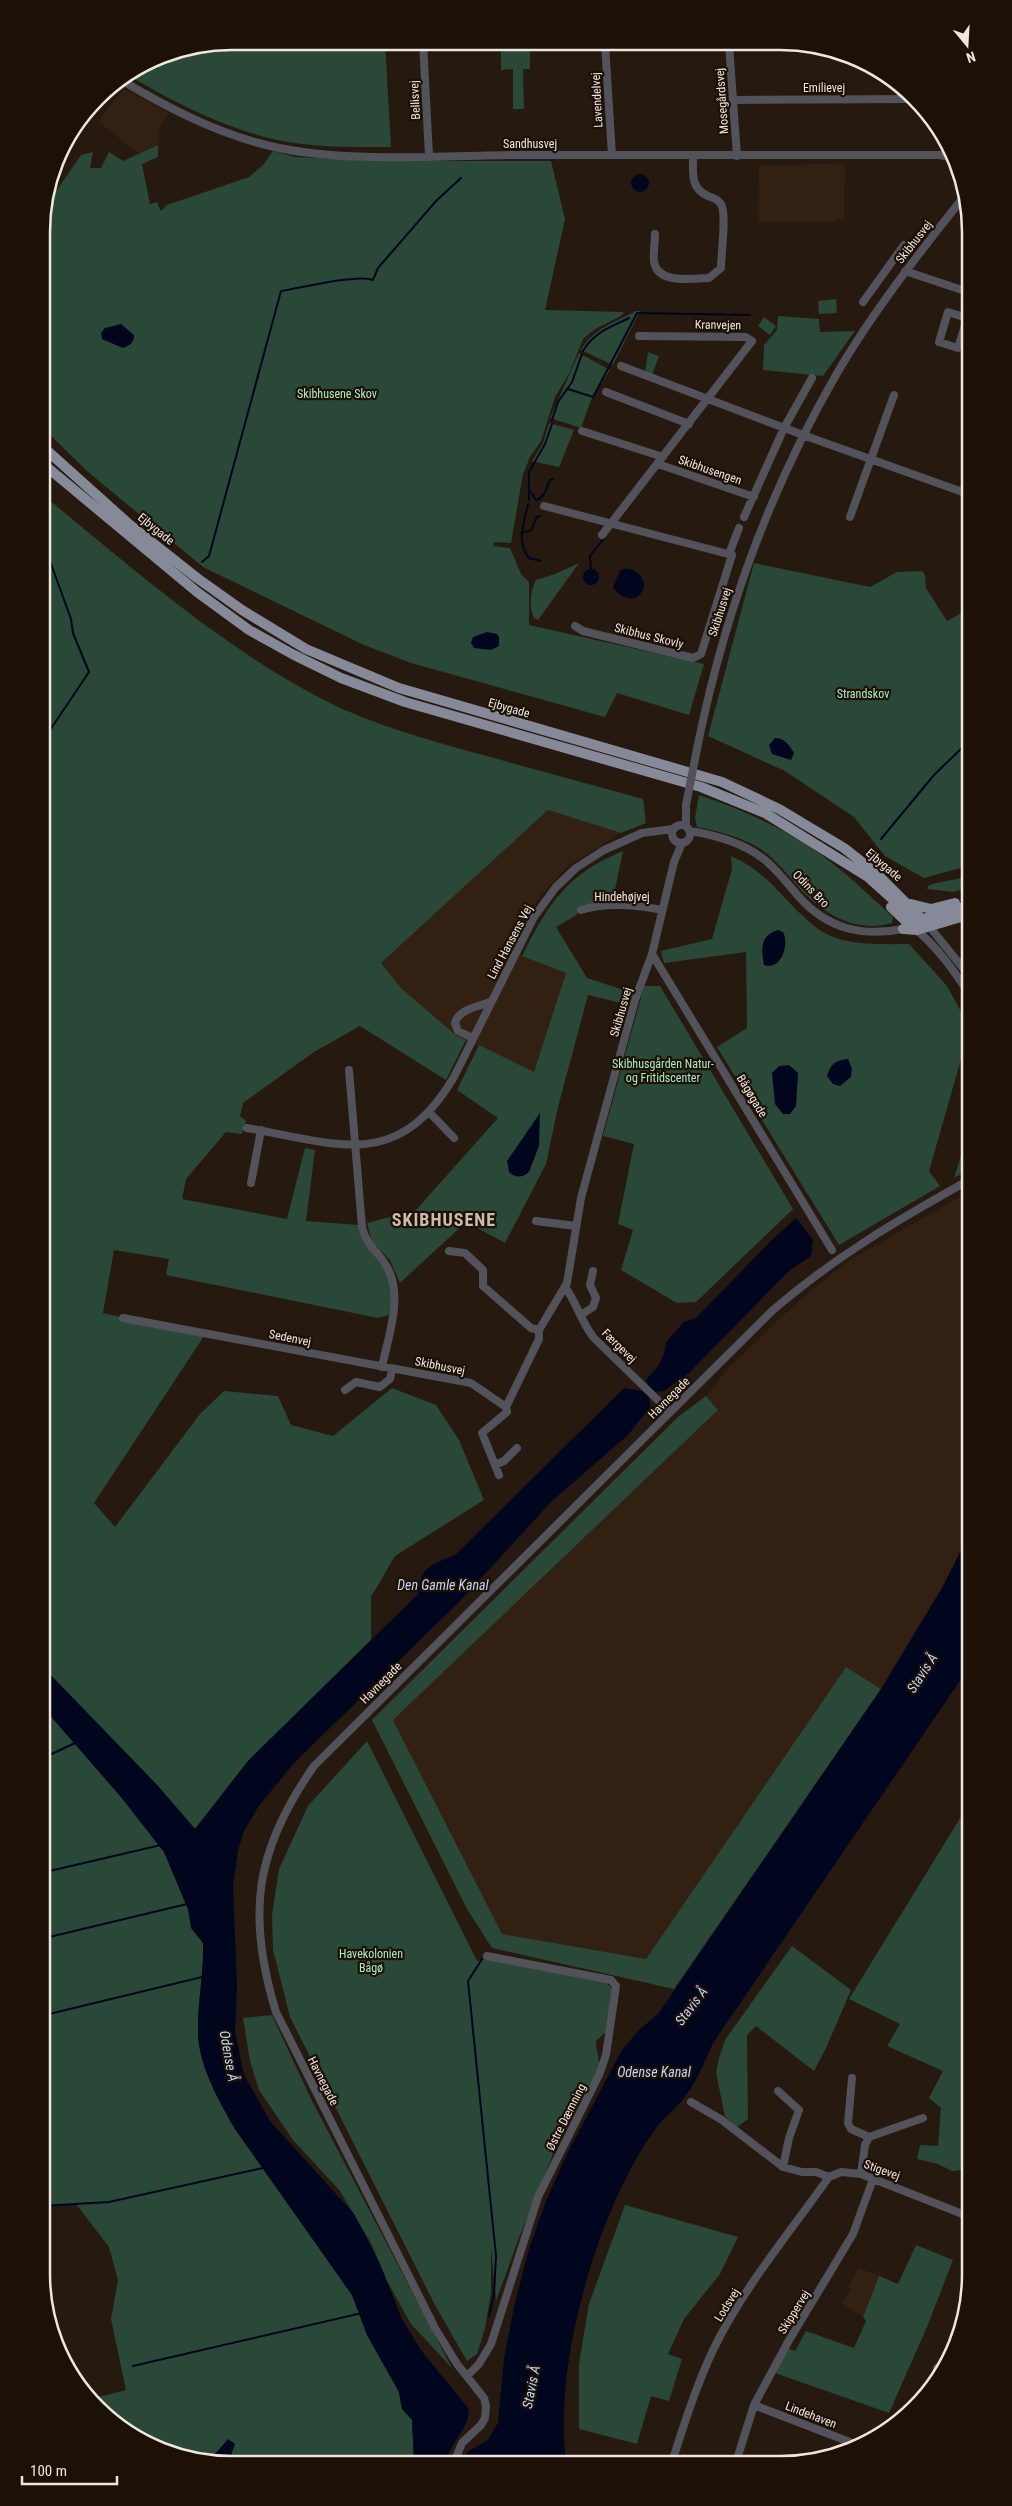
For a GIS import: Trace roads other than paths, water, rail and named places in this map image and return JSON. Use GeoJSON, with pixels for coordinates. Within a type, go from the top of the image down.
{"type":"FeatureCollection","features":[{"type":"Feature","properties":{"kind":"main road","name":"Ejbygade"},"geometry":{"type":"LineString","coordinates":[[50,453],[130,525],[197,578],[242,610],[306,649],[399,688],[722,782],[780,808],[837,844],[877,874],[909,903],[917,925]]}},
{"type":"Feature","properties":{"kind":"main road","name":"Ejbygade"},"geometry":{"type":"LineString","coordinates":[[50,470],[153,557],[249,630],[340,678],[405,702],[700,787],[765,813],[868,876],[917,925]]}},
{"type":"Feature","properties":{"kind":"main road"},"geometry":{"type":"LineString","coordinates":[[909,903],[931,909],[962,901]]}},
{"type":"Feature","properties":{"kind":"main road"},"geometry":{"type":"LineString","coordinates":[[917,925],[962,908]]}},
{"type":"Feature","properties":{"kind":"main road","name":"Odins Bro"},"geometry":{"type":"LineString","coordinates":[[917,925],[962,916]]}},
{"type":"Feature","properties":{"kind":"street","name":"Bellisvej"},"geometry":{"type":"LineString","coordinates":[[423,50],[429,156]]}},
{"type":"Feature","properties":{"kind":"street","name":"Lavendelvej"},"geometry":{"type":"LineString","coordinates":[[605,50],[612,155]]}},
{"type":"Feature","properties":{"kind":"street","name":"Mosegårdsvej"},"geometry":{"type":"LineString","coordinates":[[729,50],[737,156]]}},
{"type":"Feature","properties":{"kind":"street","name":"Sandhusvej"},"geometry":{"type":"LineString","coordinates":[[127,84],[212,129],[272,146],[321,154],[429,156],[912,155],[945,157]]}},
{"type":"Feature","properties":{"kind":"street","name":"Emilievej"},"geometry":{"type":"LineString","coordinates":[[733,100],[905,99]]}},
{"type":"Feature","properties":{"kind":"street"},"geometry":{"type":"LineString","coordinates":[[655,234],[654,262],[660,273],[667,277],[709,278],[721,268],[723,209],[716,199],[699,192],[695,187],[693,181],[693,156]]}},
{"type":"Feature","properties":{"kind":"street","name":"Skibhusvej"},"geometry":{"type":"LineString","coordinates":[[499,1475],[482,1433],[507,1412],[506,1406],[539,1339],[538,1330],[565,1287],[581,1198],[630,1019],[652,954],[681,834],[716,662],[747,565],[803,435],[836,374],[905,271],[959,203]]}},
{"type":"Feature","properties":{"kind":"street","name":"Skibhusvej"},"geometry":{"type":"LineString","coordinates":[[863,302],[904,245]]}},
{"type":"Feature","properties":{"kind":"street"},"geometry":{"type":"LineString","coordinates":[[905,271],[962,290]]}},
{"type":"Feature","properties":{"kind":"street"},"geometry":{"type":"LineString","coordinates":[[869,294],[882,304]]}},
{"type":"Feature","properties":{"kind":"street"},"geometry":{"type":"LineString","coordinates":[[962,316],[948,312],[939,342],[958,348],[962,335]]}},
{"type":"Feature","properties":{"kind":"street","name":"Kranvejen"},"geometry":{"type":"LineString","coordinates":[[602,535],[752,341],[746,337],[639,336]]}},
{"type":"Feature","properties":{"kind":"street"},"geometry":{"type":"LineString","coordinates":[[620,366],[803,435],[962,492]]}},
{"type":"Feature","properties":{"kind":"street","name":"Skibhusengen"},"geometry":{"type":"LineString","coordinates":[[744,517],[784,428],[812,378]]}},
{"type":"Feature","properties":{"kind":"street"},"geometry":{"type":"LineString","coordinates":[[606,392],[689,424]]}},
{"type":"Feature","properties":{"kind":"street"},"geometry":{"type":"LineString","coordinates":[[850,517],[894,395]]}},
{"type":"Feature","properties":{"kind":"street"},"geometry":{"type":"LineString","coordinates":[[582,432],[660,461]]}},
{"type":"Feature","properties":{"kind":"street","name":"Skibhusengen"},"geometry":{"type":"LineString","coordinates":[[660,461],[754,497]]}},
{"type":"Feature","properties":{"kind":"street"},"geometry":{"type":"LineString","coordinates":[[544,506],[729,554]]}},
{"type":"Feature","properties":{"kind":"street","name":"Skibhus Skovly"},"geometry":{"type":"LineString","coordinates":[[575,626],[583,631],[693,658],[698,657],[701,654],[732,555],[729,554],[739,528]]}},
{"type":"Feature","properties":{"kind":"street","name":"Lind Hansens Vej"},"geometry":{"type":"LineString","coordinates":[[247,1128],[335,1145],[354,1146],[395,1136],[413,1126],[442,1098],[534,917],[556,888],[576,868],[625,839],[651,831],[681,834]]}},
{"type":"Feature","properties":{"kind":"street","name":"Odins Bro"},"geometry":{"type":"LineString","coordinates":[[681,834],[711,837],[747,848],[764,859],[817,915],[833,924],[867,933],[917,925]]}},
{"type":"Feature","properties":{"kind":"street","name":"Hindehøjvej"},"geometry":{"type":"LineString","coordinates":[[581,910],[635,906],[662,910]]}},
{"type":"Feature","properties":{"kind":"street","name":"Ejbygade"},"geometry":{"type":"LineString","coordinates":[[917,925],[962,969]]}},
{"type":"Feature","properties":{"kind":"street","name":"Ejbygade"},"geometry":{"type":"LineString","coordinates":[[917,925],[962,984]]}},
{"type":"Feature","properties":{"kind":"street","name":"Bågøgade"},"geometry":{"type":"LineString","coordinates":[[652,954],[832,1250]]}},
{"type":"Feature","properties":{"kind":"street"},"geometry":{"type":"LineString","coordinates":[[474,1038],[458,1031],[455,1024],[457,1017],[462,1012],[490,1002]]}},
{"type":"Feature","properties":{"kind":"street"},"geometry":{"type":"LineString","coordinates":[[349,1070],[354,1146],[364,1236],[387,1267],[394,1282],[396,1295],[382,1367]]}},
{"type":"Feature","properties":{"kind":"street"},"geometry":{"type":"LineString","coordinates":[[429,1112],[454,1138]]}},
{"type":"Feature","properties":{"kind":"street"},"geometry":{"type":"LineString","coordinates":[[251,1183],[261,1130]]}},
{"type":"Feature","properties":{"kind":"street"},"geometry":{"type":"LineString","coordinates":[[244,1170],[253,1172]]}},
{"type":"Feature","properties":{"kind":"street","name":"Havnegade"},"geometry":{"type":"LineString","coordinates":[[456,2456],[457,2450],[481,2425],[486,2412],[484,2398],[468,2375],[457,2364],[435,2328],[276,2012],[264,1974],[259,1937],[259,1903],[264,1869],[274,1835],[290,1799],[314,1766],[773,1310],[811,1278],[876,1232],[962,1184]]}},
{"type":"Feature","properties":{"kind":"street"},"geometry":{"type":"LineString","coordinates":[[536,1221],[576,1226]]}},
{"type":"Feature","properties":{"kind":"street"},"geometry":{"type":"LineString","coordinates":[[449,1250],[465,1253],[483,1270],[483,1286],[532,1328],[538,1330]]}},
{"type":"Feature","properties":{"kind":"street"},"geometry":{"type":"LineString","coordinates":[[580,1315],[593,1307],[596,1298],[590,1285],[593,1272]]}},
{"type":"Feature","properties":{"kind":"street","name":"Færgevej"},"geometry":{"type":"LineString","coordinates":[[565,1287],[585,1327],[594,1338],[670,1412]]}},
{"type":"Feature","properties":{"kind":"street","name":"Sedenvej"},"geometry":{"type":"LineString","coordinates":[[123,1318],[392,1370]]}},
{"type":"Feature","properties":{"kind":"street"},"geometry":{"type":"LineString","coordinates":[[345,1390],[356,1382],[380,1387],[390,1378],[392,1370]]}},
{"type":"Feature","properties":{"kind":"street","name":"Skibhusvej"},"geometry":{"type":"LineString","coordinates":[[392,1370],[471,1383],[506,1406]]}},
{"type":"Feature","properties":{"kind":"street"},"geometry":{"type":"LineString","coordinates":[[495,1465],[504,1461],[517,1448]]}},
{"type":"Feature","properties":{"kind":"street","name":"Østre Dæmning"},"geometry":{"type":"LineString","coordinates":[[468,2375],[479,2364],[491,2344],[516,2260],[538,2197],[599,2075],[608,2050],[616,1986],[611,1980],[487,1956]]}},
{"type":"Feature","properties":{"kind":"street"},"geometry":{"type":"LineString","coordinates":[[852,2078],[848,2123],[851,2129],[868,2137],[923,2118]]}},
{"type":"Feature","properties":{"kind":"street"},"geometry":{"type":"LineString","coordinates":[[778,2091],[799,2110],[788,2138],[783,2167]]}},
{"type":"Feature","properties":{"kind":"street","name":"Stigevej"},"geometry":{"type":"LineString","coordinates":[[690,2102],[722,2120],[783,2167],[802,2172],[816,2172],[829,2177],[841,2172],[861,2174],[962,2214]]}},
{"type":"Feature","properties":{"kind":"street"},"geometry":{"type":"LineString","coordinates":[[861,2174],[868,2137]]}},
{"type":"Feature","properties":{"kind":"street","name":"Lodsvej"},"geometry":{"type":"LineString","coordinates":[[674,2456],[700,2382],[715,2347],[746,2296],[829,2177]]}},
{"type":"Feature","properties":{"kind":"street","name":"Skippervej"},"geometry":{"type":"LineString","coordinates":[[738,2456],[754,2405],[788,2342],[853,2234],[873,2179]]}},
{"type":"Feature","properties":{"kind":"street","name":"Lindehaven"},"geometry":{"type":"LineString","coordinates":[[754,2405],[849,2442]]}},
{"type":"Feature","properties":{"kind":"water"},"geometry":{"type":"Polygon","coordinates":[[[636,174],[644,174],[649,179],[647,190],[636,192],[631,187],[631,179],[636,174]]]}},
{"type":"Feature","properties":{"kind":"water"},"geometry":{"type":"Polygon","coordinates":[[[121,324],[134,335],[130,345],[123,348],[102,339],[101,333],[105,328],[121,324]]]}},
{"type":"Feature","properties":{"kind":"water"},"geometry":{"type":"Polygon","coordinates":[[[591,569],[599,577],[591,585],[583,577],[591,569]]]}},
{"type":"Feature","properties":{"kind":"water"},"geometry":{"type":"Polygon","coordinates":[[[623,569],[635,571],[642,579],[643,589],[635,598],[622,596],[613,587],[620,571],[623,569]]]}},
{"type":"Feature","properties":{"kind":"water"},"geometry":{"type":"Polygon","coordinates":[[[487,632],[497,634],[499,646],[491,650],[474,648],[471,643],[473,637],[487,632]]]}},
{"type":"Feature","properties":{"kind":"water"},"geometry":{"type":"Polygon","coordinates":[[[775,738],[784,741],[791,748],[794,753],[791,760],[772,754],[769,745],[775,738]]]}},
{"type":"Feature","properties":{"kind":"water"},"geometry":{"type":"Polygon","coordinates":[[[778,930],[783,932],[785,937],[785,949],[775,964],[770,966],[764,965],[763,943],[768,935],[778,930]]]}},
{"type":"Feature","properties":{"kind":"water"},"geometry":{"type":"Polygon","coordinates":[[[848,1059],[852,1069],[851,1077],[840,1086],[833,1084],[827,1076],[830,1068],[840,1060],[848,1059]]]}},
{"type":"Feature","properties":{"kind":"water"},"geometry":{"type":"Polygon","coordinates":[[[789,1065],[798,1073],[796,1106],[790,1114],[783,1114],[775,1104],[772,1073],[779,1066],[789,1065]]]}},
{"type":"Feature","properties":{"kind":"water"},"geometry":{"type":"Polygon","coordinates":[[[540,1113],[539,1146],[529,1172],[521,1176],[514,1175],[509,1172],[507,1161],[540,1113]]]}},
{"type":"Feature","properties":{"kind":"water"},"geometry":{"type":"Polygon","coordinates":[[[796,1218],[813,1240],[811,1256],[790,1270],[688,1374],[664,1391],[655,1392],[649,1397],[650,1407],[628,1435],[552,1501],[461,1600],[294,1763],[258,1807],[244,1831],[238,1850],[233,1885],[237,1987],[235,2031],[244,2075],[270,2121],[354,2214],[380,2264],[402,2319],[420,2349],[468,2408],[467,2421],[448,2456],[414,2456],[412,2420],[402,2409],[399,2392],[367,2335],[352,2295],[235,2129],[210,2080],[201,2054],[198,2028],[203,1943],[191,1928],[188,1909],[164,1852],[121,1797],[50,1715],[50,1674],[158,1786],[195,1829],[248,1761],[418,1594],[422,1577],[429,1567],[455,1555],[624,1388],[642,1391],[648,1385],[646,1380],[662,1358],[666,1342],[684,1322],[696,1318],[796,1218]]]}},
{"type":"Feature","properties":{"kind":"water","name":"Odense Kanal"},"geometry":{"type":"Polygon","coordinates":[[[962,1549],[962,1678],[713,2043],[690,2089],[680,2103],[657,2127],[634,2164],[615,2202],[598,2244],[573,2334],[566,2379],[564,2421],[566,2456],[466,2456],[467,2452],[488,2440],[498,2423],[504,2359],[514,2307],[529,2249],[546,2201],[567,2154],[622,2050],[639,2030],[658,2014],[881,1689],[942,1588],[962,1549]]]}},
{"type":"Feature","properties":{"kind":"water"},"geometry":{"type":"Polygon","coordinates":[[[228,2439],[235,2444],[231,2456],[214,2455],[228,2439]]]}},
{"type":"Feature","properties":{"kind":"waterway"},"geometry":{"type":"LineString","coordinates":[[202,562],[209,556],[281,291],[342,280],[373,280],[378,268],[436,201],[461,178]]}},
{"type":"Feature","properties":{"kind":"waterway"},"geometry":{"type":"LineString","coordinates":[[610,365],[637,313],[750,315]]}},
{"type":"Feature","properties":{"kind":"waterway"},"geometry":{"type":"LineString","coordinates":[[583,351],[592,339],[609,327],[629,318]]}},
{"type":"Feature","properties":{"kind":"waterway"},"geometry":{"type":"LineString","coordinates":[[552,420],[558,402],[572,382],[582,354]]}},
{"type":"Feature","properties":{"kind":"waterway"},"geometry":{"type":"LineString","coordinates":[[568,389],[593,397],[609,367]]}},
{"type":"Feature","properties":{"kind":"waterway"},"geometry":{"type":"LineString","coordinates":[[529,500],[529,472],[545,444],[552,424]]}},
{"type":"Feature","properties":{"kind":"waterway"},"geometry":{"type":"LineString","coordinates":[[531,492],[536,500],[539,499],[545,492],[550,480],[553,479]]}},
{"type":"Feature","properties":{"kind":"waterway"},"geometry":{"type":"LineString","coordinates":[[528,504],[522,532],[523,545],[529,558],[541,561]]}},
{"type":"Feature","properties":{"kind":"waterway"},"geometry":{"type":"LineString","coordinates":[[521,533],[531,530],[537,517],[540,516]]}},
{"type":"Feature","properties":{"kind":"waterway"},"geometry":{"type":"LineString","coordinates":[[591,571],[590,556],[605,537]]}},
{"type":"Feature","properties":{"kind":"waterway"},"geometry":{"type":"LineString","coordinates":[[50,561],[71,619],[73,633],[89,672],[50,730]]}},
{"type":"Feature","properties":{"kind":"waterway"},"geometry":{"type":"LineString","coordinates":[[881,839],[934,775],[962,748]]}},
{"type":"Feature","properties":{"kind":"waterway"},"geometry":{"type":"LineString","coordinates":[[50,1755],[75,1743]]}},
{"type":"Feature","properties":{"kind":"waterway"},"geometry":{"type":"LineString","coordinates":[[50,1871],[161,1845]]}},
{"type":"Feature","properties":{"kind":"waterway"},"geometry":{"type":"LineString","coordinates":[[50,1937],[187,1904]]}},
{"type":"Feature","properties":{"kind":"waterway"},"geometry":{"type":"LineString","coordinates":[[482,1959],[468,1981],[496,2256],[494,2295],[489,2316]]}},
{"type":"Feature","properties":{"kind":"waterway"},"geometry":{"type":"LineString","coordinates":[[50,2014],[202,1977]]}},
{"type":"Feature","properties":{"kind":"waterway"},"geometry":{"type":"LineString","coordinates":[[50,2205],[109,2202],[263,2168]]}},
{"type":"Feature","properties":{"kind":"waterway"},"geometry":{"type":"LineString","coordinates":[[133,2366],[362,2313]]}},
{"type":"Feature","properties":{"kind":"district","name":"SKIBHUSENE"},"geometry":{"type":"Point","coordinates":[444,1220]}},
{"type":"Feature","properties":{"kind":"park label","name":"Skibhusene Skov"},"geometry":{"type":"Point","coordinates":[337,394]}},
{"type":"Feature","properties":{"kind":"park label","name":"Strandskov"},"geometry":{"type":"Point","coordinates":[863,694]}},
{"type":"Feature","properties":{"kind":"park label","name":"Skibhusgården Natur- og Fritidscenter"},"geometry":{"type":"Point","coordinates":[663,1071]}},
{"type":"Feature","properties":{"kind":"park label","name":"Havekolonien Bågø"},"geometry":{"type":"Point","coordinates":[371,1961]}},
{"type":"Feature","properties":{"kind":"water label","name":"Den Gamle Kanal"},"geometry":{"type":"Point","coordinates":[443,1585]}},
{"type":"Feature","properties":{"kind":"water label","name":"Stavis Å"},"geometry":{"type":"Point","coordinates":[922,1673]}},
{"type":"Feature","properties":{"kind":"water label","name":"Stavis Å"},"geometry":{"type":"Point","coordinates":[691,2006]}},
{"type":"Feature","properties":{"kind":"water label","name":"Odense Å"},"geometry":{"type":"Point","coordinates":[229,2056]}},
{"type":"Feature","properties":{"kind":"water label","name":"Stavis Å"},"geometry":{"type":"Point","coordinates":[531,2387]}}]}
